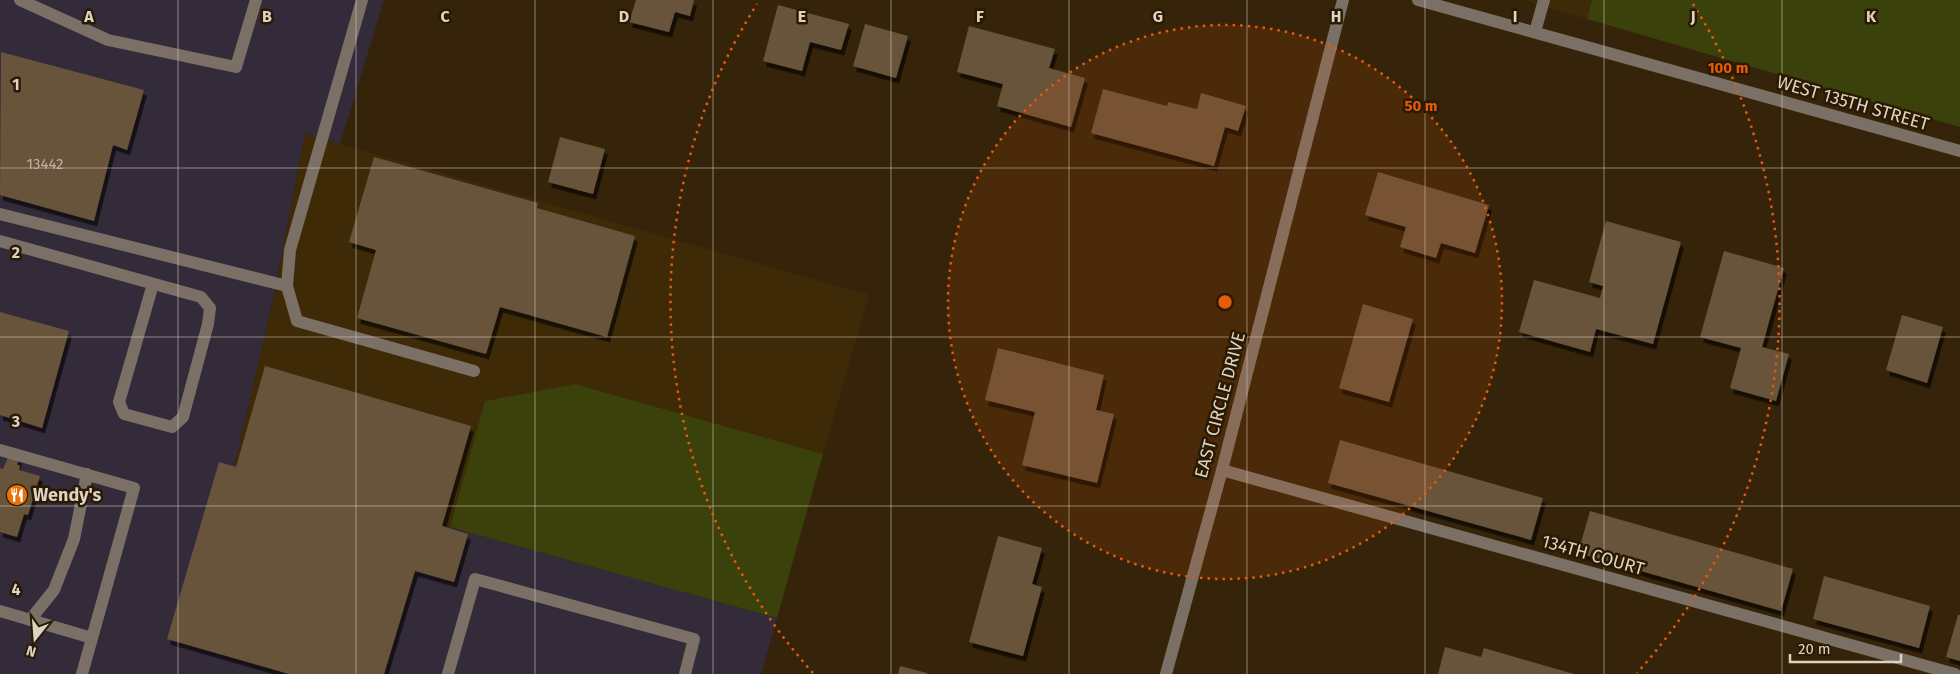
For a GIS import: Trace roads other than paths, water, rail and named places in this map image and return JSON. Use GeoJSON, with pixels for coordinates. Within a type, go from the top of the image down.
{"type":"FeatureCollection","features":[{"type":"Feature","properties":{"kind":"street"},"geometry":{"type":"LineString","coordinates":[[20,0],[108,40],[236,68],[256,0]]}},
{"type":"Feature","properties":{"kind":"street"},"geometry":{"type":"LineString","coordinates":[[362,0],[290,250],[287,286],[297,321],[474,371]]}},
{"type":"Feature","properties":{"kind":"street","name":"EAST CIRCLE DRIVE"},"geometry":{"type":"LineString","coordinates":[[1166,674],[1222,470],[1343,0]]}},
{"type":"Feature","properties":{"kind":"street","name":"WEST 135TH STREET"},"geometry":{"type":"LineString","coordinates":[[1418,0],[1960,151]]}},
{"type":"Feature","properties":{"kind":"street"},"geometry":{"type":"LineString","coordinates":[[1535,32],[1544,0]]}},
{"type":"Feature","properties":{"kind":"street"},"geometry":{"type":"LineString","coordinates":[[0,214],[287,286]]}},
{"type":"Feature","properties":{"kind":"street"},"geometry":{"type":"LineString","coordinates":[[0,240],[201,297],[210,308],[208,324],[183,417],[172,427],[124,414],[119,402],[152,284]]}},
{"type":"Feature","properties":{"kind":"street"},"geometry":{"type":"LineString","coordinates":[[0,450],[134,488],[82,674]]}},
{"type":"Feature","properties":{"kind":"street","name":"134TH COURT"},"geometry":{"type":"LineString","coordinates":[[1222,470],[1956,674]]}},
{"type":"Feature","properties":{"kind":"street"},"geometry":{"type":"LineString","coordinates":[[30,620],[54,590],[74,539],[87,474]]}},
{"type":"Feature","properties":{"kind":"street"},"geometry":{"type":"LineString","coordinates":[[448,674],[476,579],[694,639],[685,674]]}},
{"type":"Feature","properties":{"kind":"street"},"geometry":{"type":"LineString","coordinates":[[0,611],[92,638]]}},
{"type":"Feature","properties":{"kind":"place","name":"Wendy's"},"geometry":{"type":"Point","coordinates":[17,495]}}]}
